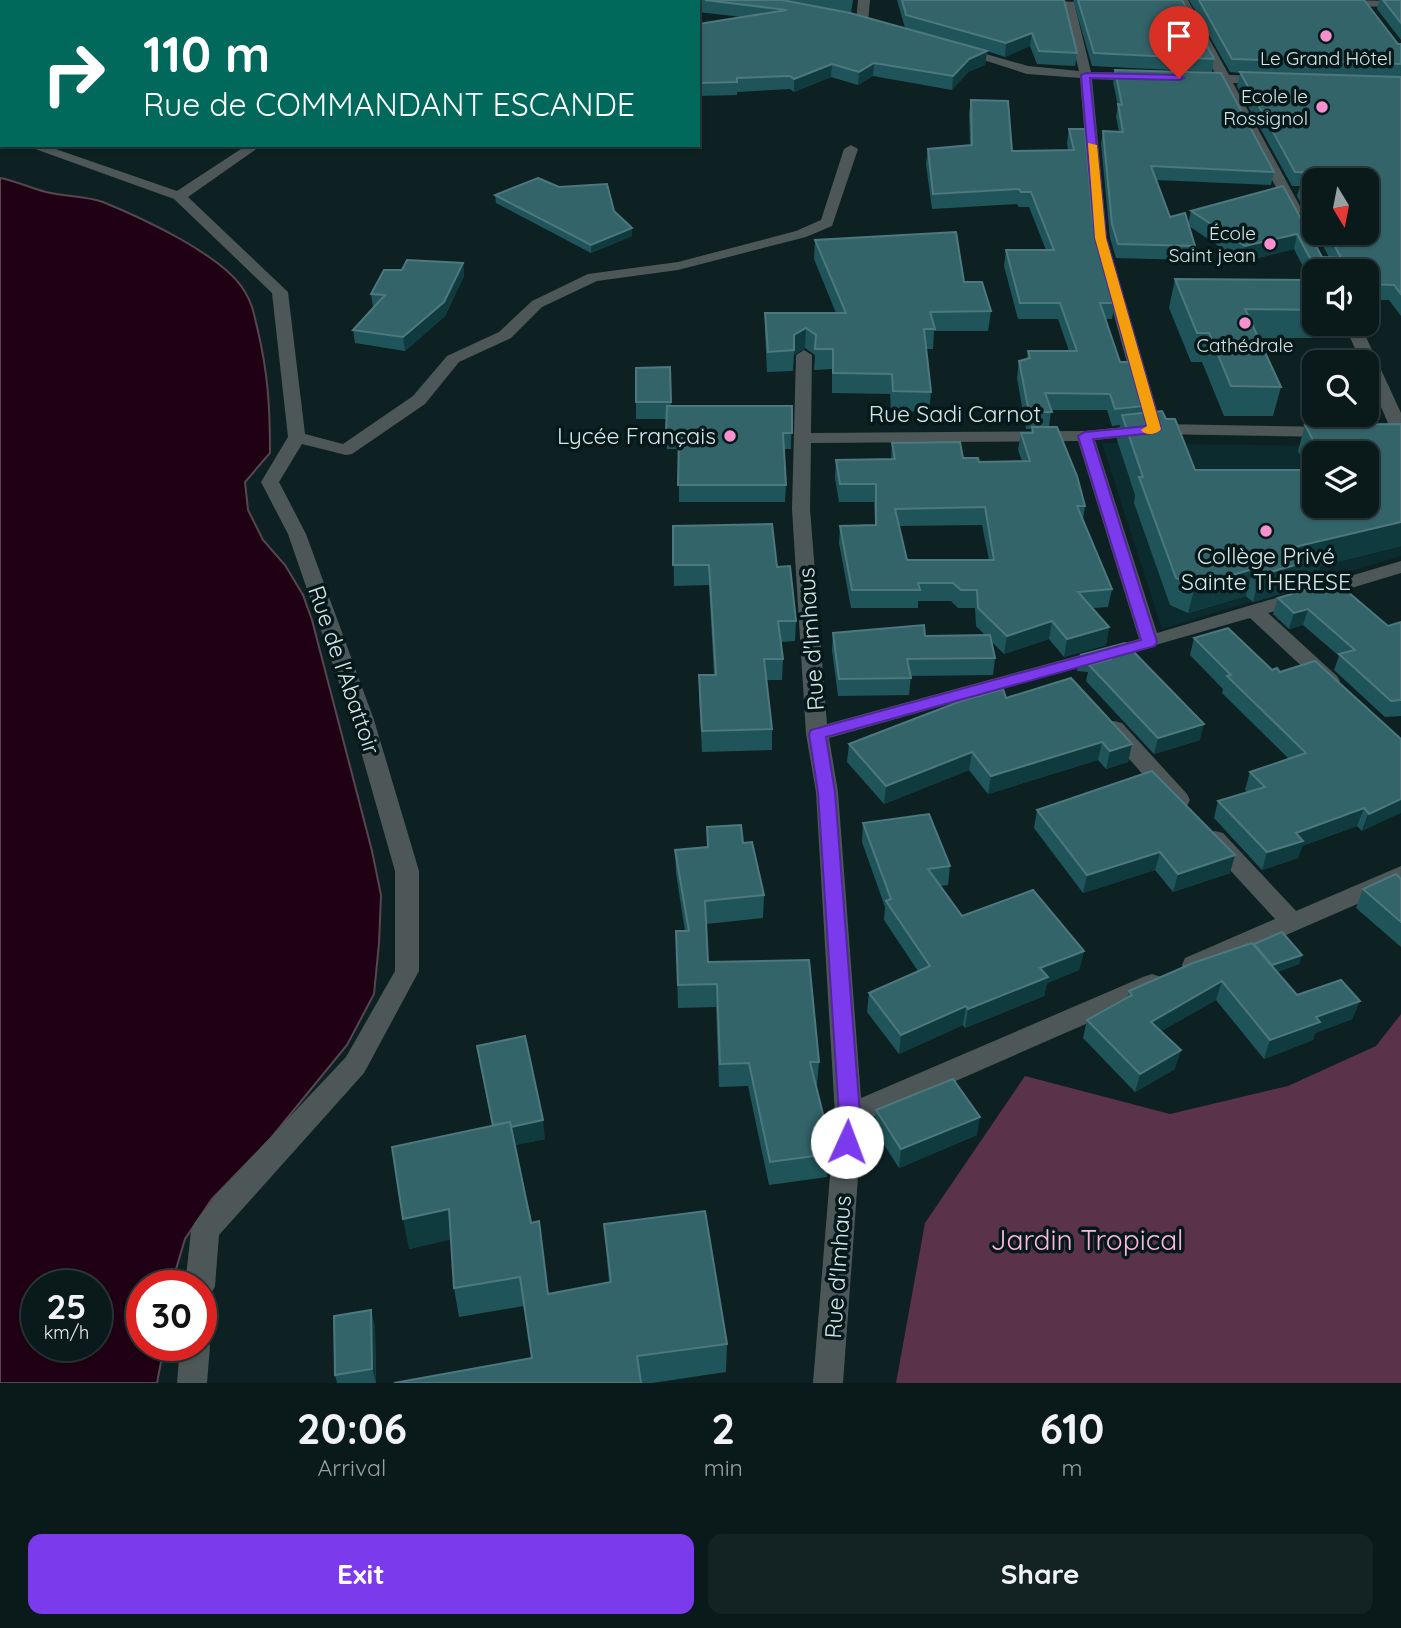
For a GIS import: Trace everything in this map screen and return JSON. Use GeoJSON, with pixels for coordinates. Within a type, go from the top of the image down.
{"type":"FeatureCollection","features":[{"type":"Feature","properties":{"kind":"street"},"geometry":{"type":"LineString","coordinates":[[864,0],[856,21],[874,26]]}},
{"type":"Feature","properties":{"kind":"street"},"geometry":{"type":"LineString","coordinates":[[1051,0],[1068,2],[1086,75],[1100,238],[1154,429]]}},
{"type":"Feature","properties":{"kind":"street"},"geometry":{"type":"LineString","coordinates":[[1182,0],[1301,223]]}},
{"type":"Feature","properties":{"kind":"street"},"geometry":{"type":"LineString","coordinates":[[1324,3],[1401,4]]}},
{"type":"Feature","properties":{"kind":"street"},"geometry":{"type":"LineString","coordinates":[[951,48],[1027,70],[1162,77]]}},
{"type":"Feature","properties":{"kind":"street"},"geometry":{"type":"LineString","coordinates":[[1188,78],[1280,80]]}},
{"type":"Feature","properties":{"kind":"street"},"geometry":{"type":"LineString","coordinates":[[36,147],[179,196],[279,292],[297,437],[346,450],[419,400],[453,359],[505,335],[537,304],[593,277],[678,266],[801,234],[827,223],[851,149]]}},
{"type":"Feature","properties":{"kind":"street"},"geometry":{"type":"LineString","coordinates":[[179,196],[253,147]]}},
{"type":"Feature","properties":{"kind":"street"},"geometry":{"type":"LineString","coordinates":[[1357,336],[1396,433]]}},
{"type":"Feature","properties":{"kind":"street","name":"Rue d'Imhaus"},"geometry":{"type":"LineString","coordinates":[[804,355],[801,509],[817,734],[827,792],[849,1115],[828,1383]]}},
{"type":"Feature","properties":{"kind":"street","name":"Rue Sadi Carnot"},"geometry":{"type":"LineString","coordinates":[[803,438],[1085,436],[1154,429],[1346,432]]}},
{"type":"Feature","properties":{"kind":"street"},"geometry":{"type":"LineString","coordinates":[[1085,436],[1150,642]]}},
{"type":"Feature","properties":{"kind":"street","name":"Rue de l'Abattoir"},"geometry":{"type":"LineString","coordinates":[[201,1270],[205,1231],[228,1202],[355,1065],[407,971],[407,871],[363,720],[297,534],[270,482],[297,437]]}},
{"type":"Feature","properties":{"kind":"street"},"geometry":{"type":"LineString","coordinates":[[817,734],[1150,642],[1401,567]]}},
{"type":"Feature","properties":{"kind":"street"},"geometry":{"type":"LineString","coordinates":[[1254,611],[1342,692]]}},
{"type":"Feature","properties":{"kind":"street"},"geometry":{"type":"LineString","coordinates":[[1058,668],[1077,688]]}},
{"type":"Feature","properties":{"kind":"street"},"geometry":{"type":"LineString","coordinates":[[1096,708],[1292,922]]}},
{"type":"Feature","properties":{"kind":"street"},"geometry":{"type":"LineString","coordinates":[[849,1115],[1401,875]]}},
{"type":"Feature","properties":{"kind":"street"},"geometry":{"type":"LineString","coordinates":[[192,1383],[194,1361]]}},
{"type":"Feature","properties":{"kind":"shaded area"},"geometry":{"type":"Polygon","coordinates":[[[0,178],[46,192],[103,202],[139,218],[202,252],[220,265],[235,278],[247,296],[255,318],[266,375],[270,453],[245,482],[248,510],[263,540],[285,565],[303,595],[312,620],[381,895],[374,994],[347,1045],[271,1138],[212,1199],[185,1239],[176,1270],[126,1270],[126,1361],[161,1361],[157,1383],[0,1383],[0,178]]]}},
{"type":"Feature","properties":{"kind":"shaded area","name":"Collège Privé Sainte THERESE"},"geometry":{"type":"Polygon","coordinates":[[[1102,443],[1302,446],[1302,518],[1379,518],[1379,447],[1401,447],[1401,556],[1162,629],[1102,443]]]}},
{"type":"Feature","properties":{"kind":"green space","name":"Jardin Tropical"},"geometry":{"type":"Polygon","coordinates":[[[1401,1014],[1401,1383],[896,1383],[925,1223],[1025,1076],[1170,1114],[1288,1086],[1376,1046],[1401,1014]]]}},
{"type":"Feature","properties":{"kind":"building"},"geometry":{"type":"Polygon","coordinates":[[[705,0],[782,0],[850,13],[987,51],[969,59],[953,76],[874,63],[859,72],[832,64],[794,79],[790,76],[737,78],[737,82],[700,83],[700,24],[787,10],[705,0]]]}},
{"type":"Feature","properties":{"kind":"building"},"geometry":{"type":"Polygon","coordinates":[[[902,0],[1064,0],[1077,53],[1039,51],[1032,33],[1006,43],[906,15],[902,0]]]}},
{"type":"Feature","properties":{"kind":"building"},"geometry":{"type":"Polygon","coordinates":[[[1078,0],[1182,0],[1214,59],[1094,53],[1078,0]]]}},
{"type":"Feature","properties":{"kind":"building"},"geometry":{"type":"Polygon","coordinates":[[[1199,0],[1364,0],[1398,44],[1401,44],[1401,64],[1232,59],[1199,0]]]}},
{"type":"Feature","properties":{"kind":"building"},"geometry":{"type":"Polygon","coordinates":[[[1383,0],[1401,0],[1401,23],[1383,0]]]}},
{"type":"Feature","properties":{"kind":"building"},"geometry":{"type":"Polygon","coordinates":[[[1115,70],[1221,73],[1274,172],[1151,166],[1170,217],[1185,213],[1195,246],[1118,244],[1112,224],[1103,131],[1123,132],[1118,104],[1122,105],[1115,70]]]}},
{"type":"Feature","properties":{"kind":"building"},"geometry":{"type":"Polygon","coordinates":[[[1240,72],[1401,77],[1401,294],[1394,285],[1379,284],[1379,259],[1311,259],[1303,245],[1315,245],[1322,257],[1341,258],[1334,245],[1379,245],[1379,168],[1302,168],[1302,172],[1295,172],[1240,72]]]}},
{"type":"Feature","properties":{"kind":"building"},"geometry":{"type":"Polygon","coordinates":[[[971,100],[1008,101],[1012,151],[1074,150],[1069,129],[1085,129],[1093,223],[1115,303],[1100,303],[1120,362],[1132,362],[1144,406],[1115,409],[1110,394],[1045,393],[1052,412],[1029,412],[1019,361],[1030,358],[1028,351],[1077,351],[1060,303],[1020,303],[1006,250],[1054,250],[1031,192],[1021,192],[1019,189],[933,194],[928,149],[972,145],[971,100]]]}},
{"type":"Feature","properties":{"kind":"building"},"geometry":{"type":"Polygon","coordinates":[[[538,178],[559,187],[607,184],[614,211],[632,228],[591,245],[495,195],[538,178]]]}},
{"type":"Feature","properties":{"kind":"building"},"geometry":{"type":"Polygon","coordinates":[[[1283,186],[1302,221],[1302,243],[1297,234],[1245,246],[1191,211],[1283,186]]]}},
{"type":"Feature","properties":{"kind":"building"},"geometry":{"type":"Polygon","coordinates":[[[956,232],[964,282],[982,282],[991,311],[930,312],[935,329],[924,329],[931,392],[893,391],[892,374],[833,373],[833,349],[815,349],[816,335],[806,328],[794,335],[794,350],[768,352],[765,313],[846,313],[815,240],[956,232]]]}},
{"type":"Feature","properties":{"kind":"building"},"geometry":{"type":"Polygon","coordinates":[[[407,260],[463,263],[444,302],[403,337],[353,330],[385,295],[371,294],[384,270],[402,270],[407,260]]]}},
{"type":"Feature","properties":{"kind":"building"},"geometry":{"type":"Polygon","coordinates":[[[1175,279],[1302,280],[1302,310],[1245,309],[1281,387],[1231,386],[1209,333],[1197,333],[1175,279]]]}},
{"type":"Feature","properties":{"kind":"building"},"geometry":{"type":"Polygon","coordinates":[[[670,367],[671,402],[636,402],[636,368],[670,367]]]}},
{"type":"Feature","properties":{"kind":"building"},"geometry":{"type":"Polygon","coordinates":[[[667,406],[792,406],[792,433],[783,433],[786,485],[678,485],[679,433],[666,432],[667,406]]]}},
{"type":"Feature","properties":{"kind":"building"},"geometry":{"type":"Polygon","coordinates":[[[1162,411],[1166,419],[1175,419],[1195,470],[1302,470],[1302,518],[1379,518],[1379,441],[1314,441],[1306,427],[1379,427],[1379,424],[1401,424],[1401,522],[1286,549],[1287,554],[1323,557],[1260,575],[1253,569],[1195,586],[1176,578],[1139,477],[1143,477],[1122,415],[1162,411]]]}},
{"type":"Feature","properties":{"kind":"building"},"geometry":{"type":"Polygon","coordinates":[[[1032,427],[1057,427],[1077,476],[1085,506],[1077,506],[1112,589],[1078,592],[1109,627],[1067,639],[1052,621],[1007,636],[978,608],[977,590],[961,590],[953,583],[918,583],[920,590],[852,590],[840,526],[876,525],[876,484],[840,484],[836,460],[895,459],[892,443],[960,442],[963,458],[978,458],[979,462],[1030,461],[1021,433],[1033,433],[1032,427]],[[985,507],[895,509],[907,560],[994,560],[985,507]]]}},
{"type":"Feature","properties":{"kind":"building"},"geometry":{"type":"Polygon","coordinates":[[[772,524],[777,567],[790,566],[796,621],[778,621],[783,659],[764,659],[772,729],[702,731],[699,675],[716,675],[709,565],[673,565],[673,526],[772,524]]]}},
{"type":"Feature","properties":{"kind":"building"},"geometry":{"type":"Polygon","coordinates":[[[1335,581],[1388,626],[1401,622],[1401,700],[1391,701],[1339,654],[1355,650],[1308,609],[1294,613],[1278,598],[1335,581]]]}},
{"type":"Feature","properties":{"kind":"building"},"geometry":{"type":"Polygon","coordinates":[[[924,625],[925,636],[990,635],[995,658],[907,659],[911,678],[839,679],[833,633],[924,625]]]}},
{"type":"Feature","properties":{"kind":"building"},"geometry":{"type":"Polygon","coordinates":[[[1228,628],[1272,670],[1277,668],[1280,672],[1315,661],[1401,739],[1401,799],[1369,814],[1364,808],[1296,833],[1303,841],[1267,852],[1218,801],[1265,787],[1250,772],[1306,753],[1227,676],[1231,675],[1194,638],[1228,628]]]}},
{"type":"Feature","properties":{"kind":"building"},"geometry":{"type":"Polygon","coordinates":[[[1125,643],[1204,724],[1158,738],[1089,665],[1111,659],[1110,656],[1080,655],[1125,643]]]}},
{"type":"Feature","properties":{"kind":"building"},"geometry":{"type":"Polygon","coordinates":[[[1071,678],[1132,744],[1110,751],[1102,742],[991,776],[972,752],[886,786],[849,744],[961,701],[1003,689],[1006,698],[1071,678]]]}},
{"type":"Feature","properties":{"kind":"building"},"geometry":{"type":"Polygon","coordinates":[[[1152,771],[1235,855],[1178,874],[1160,852],[1087,875],[1037,810],[1152,771]]]}},
{"type":"Feature","properties":{"kind":"building"},"geometry":{"type":"Polygon","coordinates":[[[929,814],[950,866],[928,869],[962,916],[1033,890],[1084,951],[1040,968],[1048,977],[968,1009],[966,1006],[901,1035],[869,993],[930,966],[886,901],[891,899],[863,823],[929,814]]]}},
{"type":"Feature","properties":{"kind":"building"},"geometry":{"type":"Polygon","coordinates":[[[741,825],[743,843],[752,842],[764,895],[705,901],[708,962],[809,960],[819,1062],[810,1062],[830,1142],[829,1154],[770,1162],[749,1063],[720,1064],[717,984],[678,985],[676,931],[689,931],[675,850],[708,847],[707,827],[741,825]]]}},
{"type":"Feature","properties":{"kind":"building"},"geometry":{"type":"Polygon","coordinates":[[[1396,874],[1401,879],[1401,922],[1363,889],[1396,874]]]}},
{"type":"Feature","properties":{"kind":"building"},"geometry":{"type":"Polygon","coordinates":[[[1282,932],[1302,955],[1272,965],[1254,944],[1282,932]]]}},
{"type":"Feature","properties":{"kind":"building"},"geometry":{"type":"Polygon","coordinates":[[[1252,943],[1297,995],[1341,980],[1360,1001],[1316,1017],[1320,1022],[1270,1040],[1222,981],[1151,1022],[1181,1050],[1140,1074],[1087,1020],[1132,995],[1129,991],[1193,963],[1252,943]]]}},
{"type":"Feature","properties":{"kind":"building"},"geometry":{"type":"Polygon","coordinates":[[[525,1036],[543,1120],[511,1127],[510,1122],[493,1125],[477,1046],[525,1036]]]}},
{"type":"Feature","properties":{"kind":"building"},"geometry":{"type":"Polygon","coordinates":[[[953,1079],[980,1117],[901,1149],[876,1110],[953,1079]]]}},
{"type":"Feature","properties":{"kind":"building"},"geometry":{"type":"Polygon","coordinates":[[[510,1122],[531,1223],[539,1221],[548,1294],[611,1282],[604,1224],[705,1211],[727,1344],[637,1356],[641,1383],[394,1383],[532,1358],[520,1277],[454,1288],[449,1209],[403,1219],[392,1147],[510,1122]]]}},
{"type":"Feature","properties":{"kind":"building"},"geometry":{"type":"Polygon","coordinates":[[[371,1310],[372,1369],[335,1375],[334,1316],[371,1310]]]}},
{"type":"Feature","properties":{"kind":"slow traffic"},"geometry":{"type":"LineString","coordinates":[[1092,145],[1100,238],[1154,429],[1147,430]]}},
{"type":"Feature","properties":{"kind":"place","name":"Le Grand Hôtel"},"geometry":{"type":"Point","coordinates":[1326,36]}},
{"type":"Feature","properties":{"kind":"place","name":"Ecole le Rossignol"},"geometry":{"type":"Point","coordinates":[1322,107]}},
{"type":"Feature","properties":{"kind":"place","name":"École Saint jean"},"geometry":{"type":"Point","coordinates":[1270,244]}},
{"type":"Feature","properties":{"kind":"place","name":"Cathédrale"},"geometry":{"type":"Point","coordinates":[1245,323]}},
{"type":"Feature","properties":{"kind":"place","name":"Lycée Français"},"geometry":{"type":"Point","coordinates":[730,436]}},
{"type":"Feature","properties":{"kind":"place","name":"Collège Privé Sainte THERESE"},"geometry":{"type":"Point","coordinates":[1266,531]}},
{"type":"Feature","properties":{"kind":"route"},"geometry":{"type":"LineString","coordinates":[[847,1142],[849,1115],[827,792],[817,734],[1150,642],[1085,436],[1154,429],[1100,238],[1086,75],[1179,78]]}}]}
